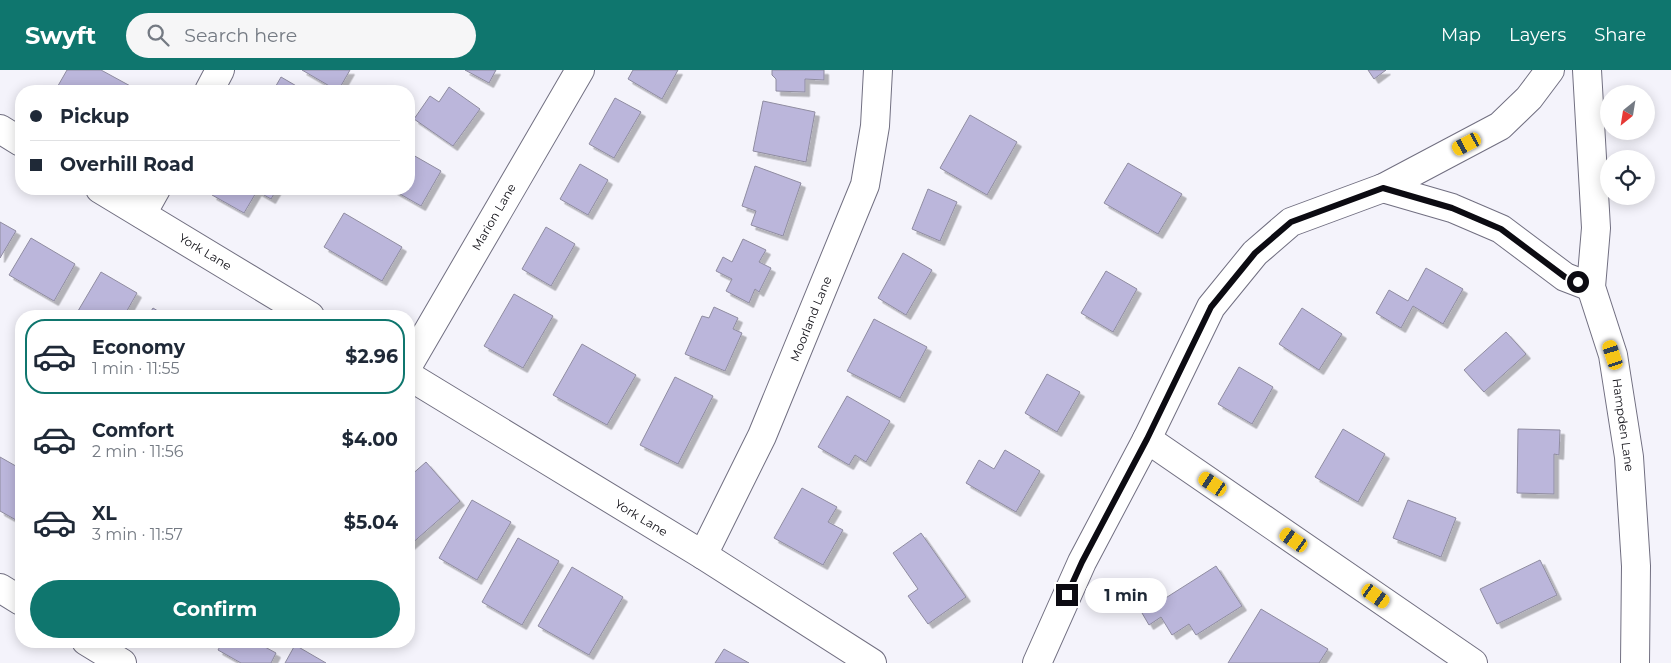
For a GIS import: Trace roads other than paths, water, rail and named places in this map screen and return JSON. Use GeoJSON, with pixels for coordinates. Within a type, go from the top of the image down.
{"type":"FeatureCollection","features":[{"type":"Feature","properties":{"kind":"street"},"geometry":{"type":"LineString","coordinates":[[212,85],[220,70]]}},
{"type":"Feature","properties":{"kind":"street","name":"Marion Lane"},"geometry":{"type":"LineString","coordinates":[[415,354],[580,70]]}},
{"type":"Feature","properties":{"kind":"street","name":"Moorland Lane"},"geometry":{"type":"LineString","coordinates":[[703,555],[762,436],[866,185],[875,126],[878,70]]}},
{"type":"Feature","properties":{"kind":"street"},"geometry":{"type":"LineString","coordinates":[[1037,663],[1082,562],[1147,439],[1211,307],[1255,253],[1291,222],[1383,188],[1500,126],[1528,98],[1550,70]]}},
{"type":"Feature","properties":{"kind":"street","name":"Hampden Lane"},"geometry":{"type":"LineString","coordinates":[[1587,70],[1596,228],[1591,287],[1613,355],[1629,457],[1636,566],[1635,663]]}},
{"type":"Feature","properties":{"kind":"street"},"geometry":{"type":"LineString","coordinates":[[0,129],[15,138]]}},
{"type":"Feature","properties":{"kind":"street"},"geometry":{"type":"LineString","coordinates":[[1383,188],[1452,208],[1501,229],[1565,277],[1591,287]]}},
{"type":"Feature","properties":{"kind":"street","name":"York Lane"},"geometry":{"type":"LineString","coordinates":[[110,195],[300,310]]}},
{"type":"Feature","properties":{"kind":"street"},"geometry":{"type":"LineString","coordinates":[[142,214],[153,195]]}},
{"type":"Feature","properties":{"kind":"street","name":"York Lane"},"geometry":{"type":"LineString","coordinates":[[415,380],[703,555],[872,663]]}},
{"type":"Feature","properties":{"kind":"street"},"geometry":{"type":"LineString","coordinates":[[1147,439],[1473,663]]}},
{"type":"Feature","properties":{"kind":"street"},"geometry":{"type":"LineString","coordinates":[[0,588],[15,597]]}},
{"type":"Feature","properties":{"kind":"street"},"geometry":{"type":"LineString","coordinates":[[97,648],[122,663]]}}]}
